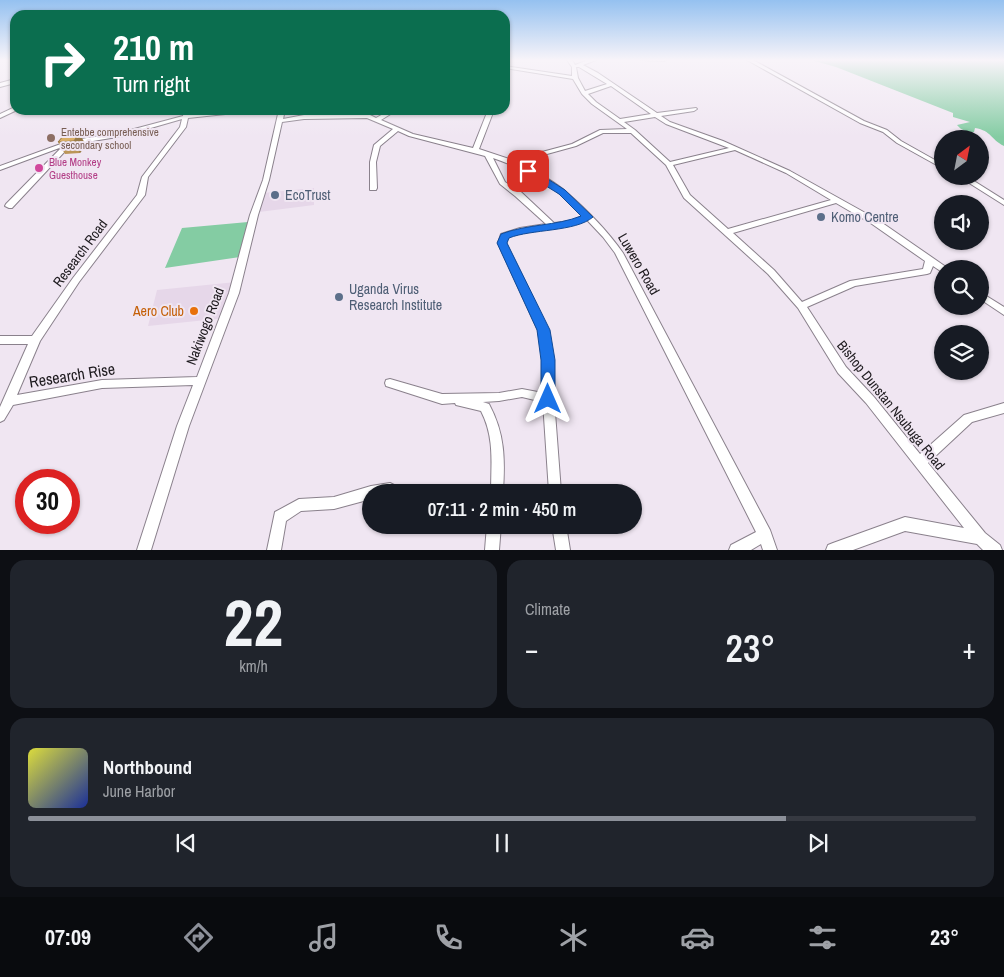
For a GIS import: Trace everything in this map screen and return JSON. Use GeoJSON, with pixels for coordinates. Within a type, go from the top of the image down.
{"type":"FeatureCollection","features":[{"type":"Feature","properties":{"kind":"street","name":"Bishop Dunstan Nsubuga Road"},"geometry":{"type":"LineString","coordinates":[[580,86],[584,93],[601,109],[633,131],[669,164],[687,196],[771,272],[801,306],[842,370],[870,400],[980,538],[995,550]]}},
{"type":"Feature","properties":{"kind":"street"},"geometry":{"type":"LineString","coordinates":[[584,93],[608,86]]}},
{"type":"Feature","properties":{"kind":"street"},"geometry":{"type":"LineString","coordinates":[[611,86],[676,126],[788,172],[875,222],[934,262]]}},
{"type":"Feature","properties":{"kind":"street"},"geometry":{"type":"LineString","coordinates":[[796,86],[862,122],[886,131],[903,144],[934,161]]}},
{"type":"Feature","properties":{"kind":"street"},"geometry":{"type":"LineString","coordinates":[[619,121],[694,109]]}},
{"type":"Feature","properties":{"kind":"street","name":"Luwero Road"},"geometry":{"type":"LineString","coordinates":[[0,168],[71,142],[123,134],[179,115]]}},
{"type":"Feature","properties":{"kind":"street","name":"Research Road"},"geometry":{"type":"LineString","coordinates":[[0,417],[9,401],[35,340],[76,280],[141,196],[145,176],[183,127],[185,115]]}},
{"type":"Feature","properties":{"kind":"street","name":"Luwero Road"},"geometry":{"type":"LineString","coordinates":[[280,115],[304,117],[368,116],[396,130],[434,142],[488,154],[512,162],[548,182],[588,217],[606,234],[628,269],[770,550]]}},
{"type":"Feature","properties":{"kind":"street","name":"Nakiwogo Road"},"geometry":{"type":"LineString","coordinates":[[144,550],[199,381],[234,293],[254,215],[266,180],[280,115]]}},
{"type":"Feature","properties":{"kind":"street"},"geometry":{"type":"LineString","coordinates":[[376,120],[385,115]]}},
{"type":"Feature","properties":{"kind":"street"},"geometry":{"type":"LineString","coordinates":[[475,150],[489,115]]}},
{"type":"Feature","properties":{"kind":"street"},"geometry":{"type":"LineString","coordinates":[[373,188],[373,162],[377,145],[396,130]]}},
{"type":"Feature","properties":{"kind":"street"},"geometry":{"type":"LineString","coordinates":[[512,162],[571,146],[608,130],[633,131]]}},
{"type":"Feature","properties":{"kind":"street"},"geometry":{"type":"LineString","coordinates":[[9,206],[71,142]]}},
{"type":"Feature","properties":{"kind":"street"},"geometry":{"type":"LineString","coordinates":[[669,164],[733,149]]}},
{"type":"Feature","properties":{"kind":"street"},"geometry":{"type":"LineString","coordinates":[[488,154],[502,183],[518,194],[551,226]]}},
{"type":"Feature","properties":{"kind":"street"},"geometry":{"type":"LineString","coordinates":[[976,185],[1004,203]]}},
{"type":"Feature","properties":{"kind":"street"},"geometry":{"type":"LineString","coordinates":[[727,232],[837,200]]}},
{"type":"Feature","properties":{"kind":"street"},"geometry":{"type":"LineString","coordinates":[[554,484],[548,399],[548,360],[543,330],[502,243],[504,236],[520,230],[573,223],[588,217]]}},
{"type":"Feature","properties":{"kind":"street"},"geometry":{"type":"LineString","coordinates":[[801,306],[853,283],[927,271],[930,259]]}},
{"type":"Feature","properties":{"kind":"street"},"geometry":{"type":"LineString","coordinates":[[989,301],[1004,312]]}},
{"type":"Feature","properties":{"kind":"street"},"geometry":{"type":"LineString","coordinates":[[0,340],[35,340]]}},
{"type":"Feature","properties":{"kind":"street","name":"Research Rise"},"geometry":{"type":"LineString","coordinates":[[9,401],[102,384],[199,381]]}},
{"type":"Feature","properties":{"kind":"street"},"geometry":{"type":"LineString","coordinates":[[390,383],[442,399],[485,406],[497,432],[500,458],[498,484]]}},
{"type":"Feature","properties":{"kind":"street"},"geometry":{"type":"LineString","coordinates":[[442,399],[499,397],[522,393],[548,399]]}},
{"type":"Feature","properties":{"kind":"street"},"geometry":{"type":"LineString","coordinates":[[919,463],[968,418],[1004,408]]}},
{"type":"Feature","properties":{"kind":"street"},"geometry":{"type":"LineString","coordinates":[[274,550],[280,516],[295,507],[334,503],[362,495]]}},
{"type":"Feature","properties":{"kind":"street"},"geometry":{"type":"LineString","coordinates":[[833,550],[905,524],[980,538]]}},
{"type":"Feature","properties":{"kind":"street"},"geometry":{"type":"LineString","coordinates":[[492,550],[493,534]]}},
{"type":"Feature","properties":{"kind":"street"},"geometry":{"type":"LineString","coordinates":[[560,534],[563,550]]}},
{"type":"Feature","properties":{"kind":"street"},"geometry":{"type":"LineString","coordinates":[[736,550],[764,535]]}},
{"type":"Feature","properties":{"kind":"shaded area"},"geometry":{"type":"Polygon","coordinates":[[[314,188],[314,205],[259,212],[263,193],[314,188]]]}},
{"type":"Feature","properties":{"kind":"shaded area"},"geometry":{"type":"Polygon","coordinates":[[[236,282],[226,318],[148,326],[157,290],[236,282]]]}},
{"type":"Feature","properties":{"kind":"green space"},"geometry":{"type":"Polygon","coordinates":[[[883,86],[1004,86],[1004,146],[989,134],[989,130],[975,128],[974,130],[963,130],[957,125],[970,122],[953,117],[953,113],[883,86]]]}},
{"type":"Feature","properties":{"kind":"green space"},"geometry":{"type":"Polygon","coordinates":[[[248,222],[240,257],[165,268],[182,228],[248,222]]]}},
{"type":"Feature","properties":{"kind":"building"},"geometry":{"type":"Polygon","coordinates":[[[79,133],[74,141],[58,142],[64,135],[79,133]]]}},
{"type":"Feature","properties":{"kind":"place","name":"Entebbe comprehensive secondary school"},"geometry":{"type":"Point","coordinates":[51,138]}},
{"type":"Feature","properties":{"kind":"place","name":"Blue Monkey Guesthouse"},"geometry":{"type":"Point","coordinates":[39,168]}},
{"type":"Feature","properties":{"kind":"place","name":"EcoTrust"},"geometry":{"type":"Point","coordinates":[275,195]}},
{"type":"Feature","properties":{"kind":"place","name":"Komo Centre"},"geometry":{"type":"Point","coordinates":[821,217]}},
{"type":"Feature","properties":{"kind":"place","name":"Uganda Virus Research Institute"},"geometry":{"type":"Point","coordinates":[339,297]}},
{"type":"Feature","properties":{"kind":"place","name":"Aero Club"},"geometry":{"type":"Point","coordinates":[194,311]}},
{"type":"Feature","properties":{"kind":"route"},"geometry":{"type":"LineString","coordinates":[[528,171],[562,192],[580,207],[588,217],[573,223],[520,230],[504,236],[502,243],[536,311],[543,330],[548,360],[548,399]]}}]}
